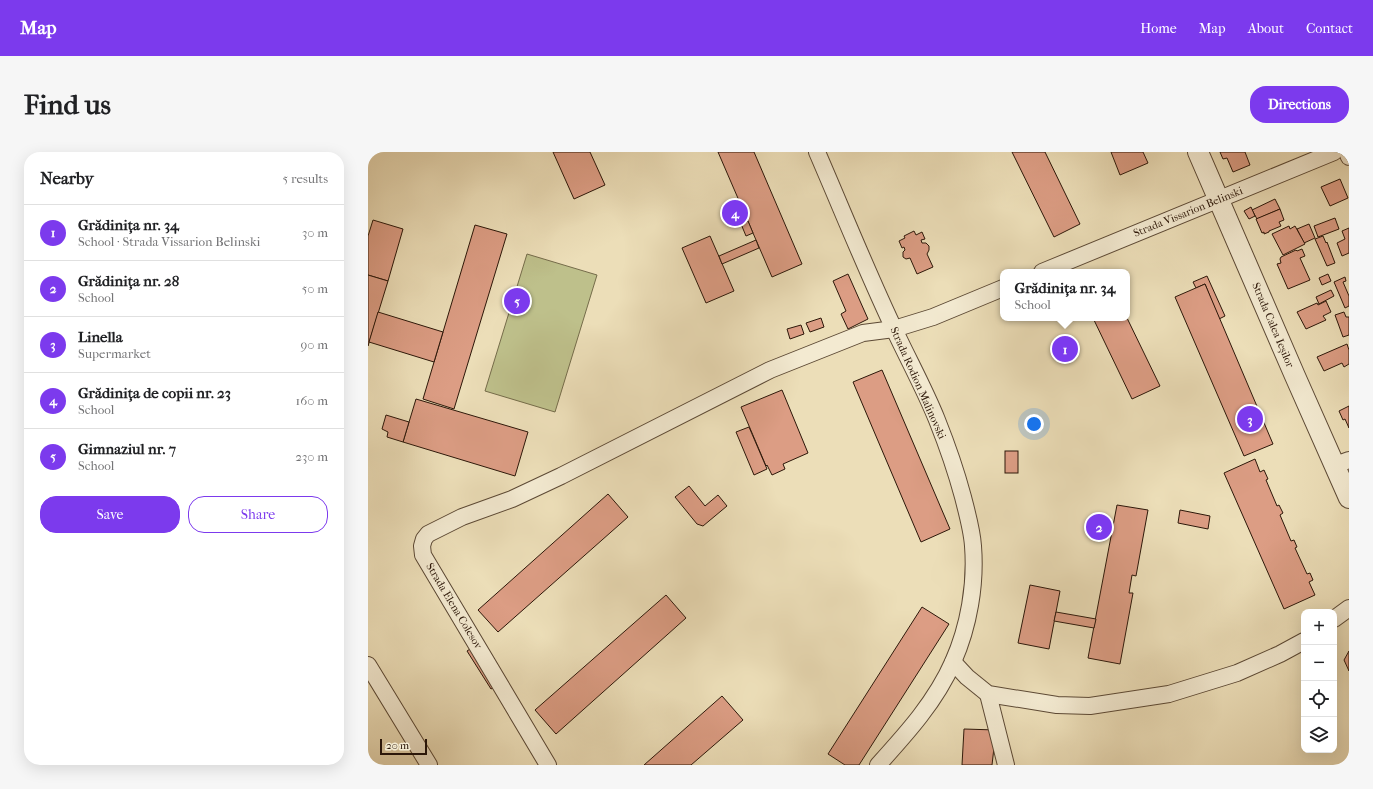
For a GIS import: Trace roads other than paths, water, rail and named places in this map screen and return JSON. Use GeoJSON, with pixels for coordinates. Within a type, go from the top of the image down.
{"type":"FeatureCollection","features":[{"type":"Feature","properties":{"kind":"street","name":"Strada Rodion Malinovski"},"geometry":{"type":"LineString","coordinates":[[817,152],[877,293],[937,419],[959,483],[968,515],[973,544],[974,573],[970,601],[964,630],[953,662],[927,708],[905,736],[878,765]]}},
{"type":"Feature","properties":{"kind":"street","name":"Strada Calea Ieșilor"},"geometry":{"type":"LineString","coordinates":[[1198,152],[1295,376],[1342,463],[1349,498]]}},
{"type":"Feature","properties":{"kind":"street","name":"Strada Vissarion Belinski"},"geometry":{"type":"LineString","coordinates":[[1049,269],[1334,152]]}},
{"type":"Feature","properties":{"kind":"street"},"geometry":{"type":"LineString","coordinates":[[1347,152],[1349,156]]}},
{"type":"Feature","properties":{"kind":"street"},"geometry":{"type":"LineString","coordinates":[[894,329],[933,317],[1000,289]]}},
{"type":"Feature","properties":{"kind":"street","name":"Strada Elena Colesov"},"geometry":{"type":"LineString","coordinates":[[548,765],[424,555],[422,546],[424,539],[428,534],[462,517],[512,499],[561,476],[770,370],[863,333],[894,329]]}},
{"type":"Feature","properties":{"kind":"street"},"geometry":{"type":"LineString","coordinates":[[1337,617],[1349,608]]}},
{"type":"Feature","properties":{"kind":"street"},"geometry":{"type":"LineString","coordinates":[[953,662],[988,694],[1056,705],[1090,706],[1169,694],[1237,673],[1280,654],[1301,643]]}},
{"type":"Feature","properties":{"kind":"street"},"geometry":{"type":"LineString","coordinates":[[368,665],[429,765]]}},
{"type":"Feature","properties":{"kind":"street"},"geometry":{"type":"LineString","coordinates":[[988,694],[1006,765]]}},
{"type":"Feature","properties":{"kind":"place","name":"Grădinița de copii nr. 23"},"geometry":{"type":"Point","coordinates":[735,213]}},
{"type":"Feature","properties":{"kind":"place","name":"Gimnaziul nr. 7"},"geometry":{"type":"Point","coordinates":[517,301]}},
{"type":"Feature","properties":{"kind":"place","name":"Grădinița nr. 34"},"geometry":{"type":"Point","coordinates":[1065,349]}},
{"type":"Feature","properties":{"kind":"place","name":"Linella"},"geometry":{"type":"Point","coordinates":[1250,419]}},
{"type":"Feature","properties":{"kind":"place","name":"Grădinița nr. 28"},"geometry":{"type":"Point","coordinates":[1099,527]}}]}
